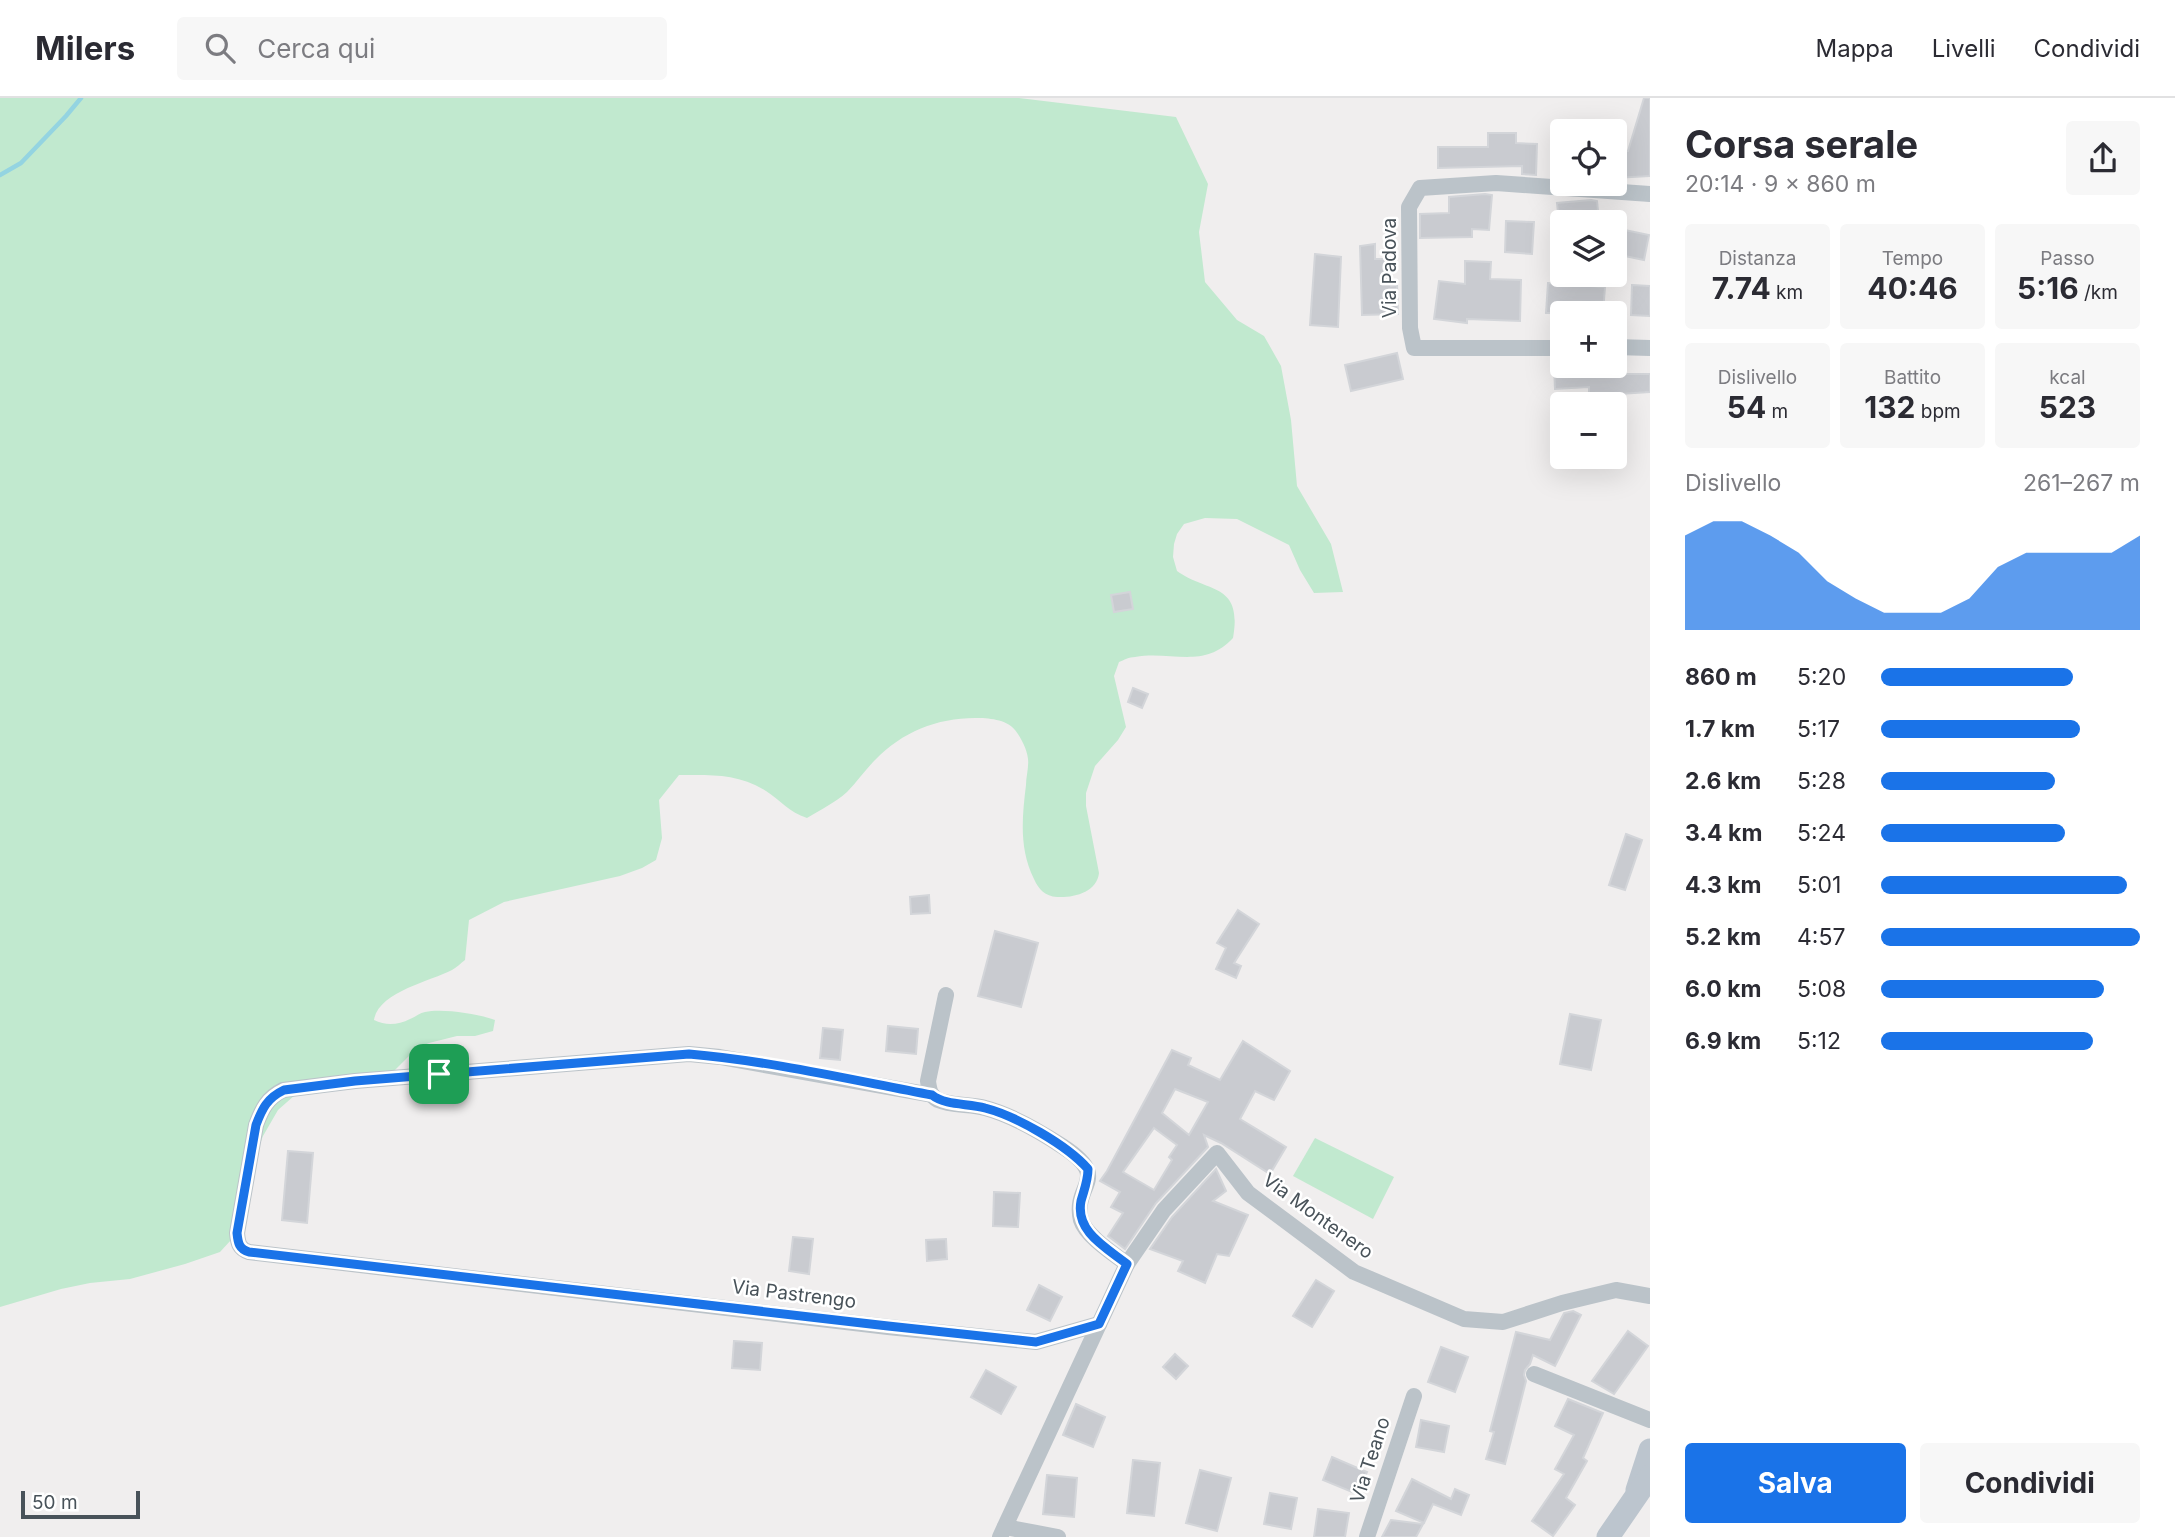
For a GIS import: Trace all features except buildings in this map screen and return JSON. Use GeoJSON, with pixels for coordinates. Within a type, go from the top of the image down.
{"type":"FeatureCollection","features":[{"type":"Feature","properties":{"kind":"street","name":"Via Padova"},"geometry":{"type":"LineString","coordinates":[[1550,348],[1414,348],[1410,328],[1409,207],[1420,188],[1496,183],[1650,194]]}},
{"type":"Feature","properties":{"kind":"street"},"geometry":{"type":"LineString","coordinates":[[1627,348],[1650,348]]}},
{"type":"Feature","properties":{"kind":"street"},"geometry":{"type":"LineString","coordinates":[[946,995],[928,1082],[932,1095],[939,1100],[984,1108],[1012,1118],[1063,1147],[1081,1161],[1088,1169],[1081,1203],[1081,1220],[1090,1234],[1127,1264]]}},
{"type":"Feature","properties":{"kind":"street","name":"Via Pastrengo"},"geometry":{"type":"LineString","coordinates":[[932,1095],[720,1056],[689,1054],[355,1081],[284,1090],[268,1100],[256,1125],[237,1233],[239,1245],[242,1250],[249,1252],[1036,1342],[1099,1324]]}},
{"type":"Feature","properties":{"kind":"street","name":"Via Montenero"},"geometry":{"type":"LineString","coordinates":[[1099,1324],[1127,1264],[1164,1210],[1217,1153],[1248,1193],[1354,1272],[1464,1319],[1503,1322],[1562,1303],[1616,1290],[1650,1296]]}},
{"type":"Feature","properties":{"kind":"street"},"geometry":{"type":"LineString","coordinates":[[1058,1537],[1003,1532],[1099,1324]]}},
{"type":"Feature","properties":{"kind":"street"},"geometry":{"type":"LineString","coordinates":[[1534,1374],[1650,1420]]}},
{"type":"Feature","properties":{"kind":"street","name":"Via Teano"},"geometry":{"type":"LineString","coordinates":[[1367,1537],[1414,1395]]}},
{"type":"Feature","properties":{"kind":"street"},"geometry":{"type":"LineString","coordinates":[[1634,1499],[1650,1450]]}},
{"type":"Feature","properties":{"kind":"street"},"geometry":{"type":"LineString","coordinates":[[1608,1537],[1650,1476]]}},
{"type":"Feature","properties":{"kind":"green space"},"geometry":{"type":"Polygon","coordinates":[[[0,98],[1019,98],[1176,117],[1208,184],[1199,232],[1205,282],[1237,320],[1264,336],[1281,366],[1291,420],[1297,486],[1331,544],[1343,592],[1314,593],[1289,545],[1237,519],[1205,518],[1184,524],[1174,544],[1173,557],[1177,571],[1228,598],[1235,620],[1233,638],[1222,648],[1198,656],[1148,655],[1119,662],[1114,676],[1126,727],[1095,766],[1086,793],[1099,873],[1094,885],[1077,895],[1057,897],[1046,894],[1040,889],[1029,868],[1023,833],[1027,755],[1015,730],[1002,721],[985,718],[961,719],[934,724],[908,734],[885,750],[843,796],[807,818],[766,791],[745,781],[724,776],[679,775],[659,800],[662,838],[656,860],[620,876],[504,902],[469,920],[465,960],[452,970],[395,995],[378,1010],[374,1020],[396,1024],[425,1012],[450,1011],[495,1020],[493,1031],[429,1043],[416,1049],[393,1072],[295,1095],[278,1110],[263,1136],[250,1170],[231,1240],[220,1252],[130,1279],[61,1289],[0,1307],[0,98]]]}},
{"type":"Feature","properties":{"kind":"green space"},"geometry":{"type":"Polygon","coordinates":[[[1315,1138],[1394,1177],[1373,1219],[1293,1176],[1315,1138]]]}},
{"type":"Feature","properties":{"kind":"waterway"},"geometry":{"type":"LineString","coordinates":[[0,175],[21,163],[81,98]]}},
{"type":"Feature","properties":{"kind":"route"},"geometry":{"type":"LineString","coordinates":[[689,1054],[720,1056],[932,1095],[939,1100],[984,1108],[1012,1118],[1063,1147],[1081,1161],[1088,1169],[1088,1176],[1081,1203],[1081,1220],[1090,1234],[1127,1264],[1099,1324],[1036,1342],[242,1250],[237,1233],[256,1125],[268,1100],[284,1090],[300,1087],[439,1074],[689,1054]]}}]}
